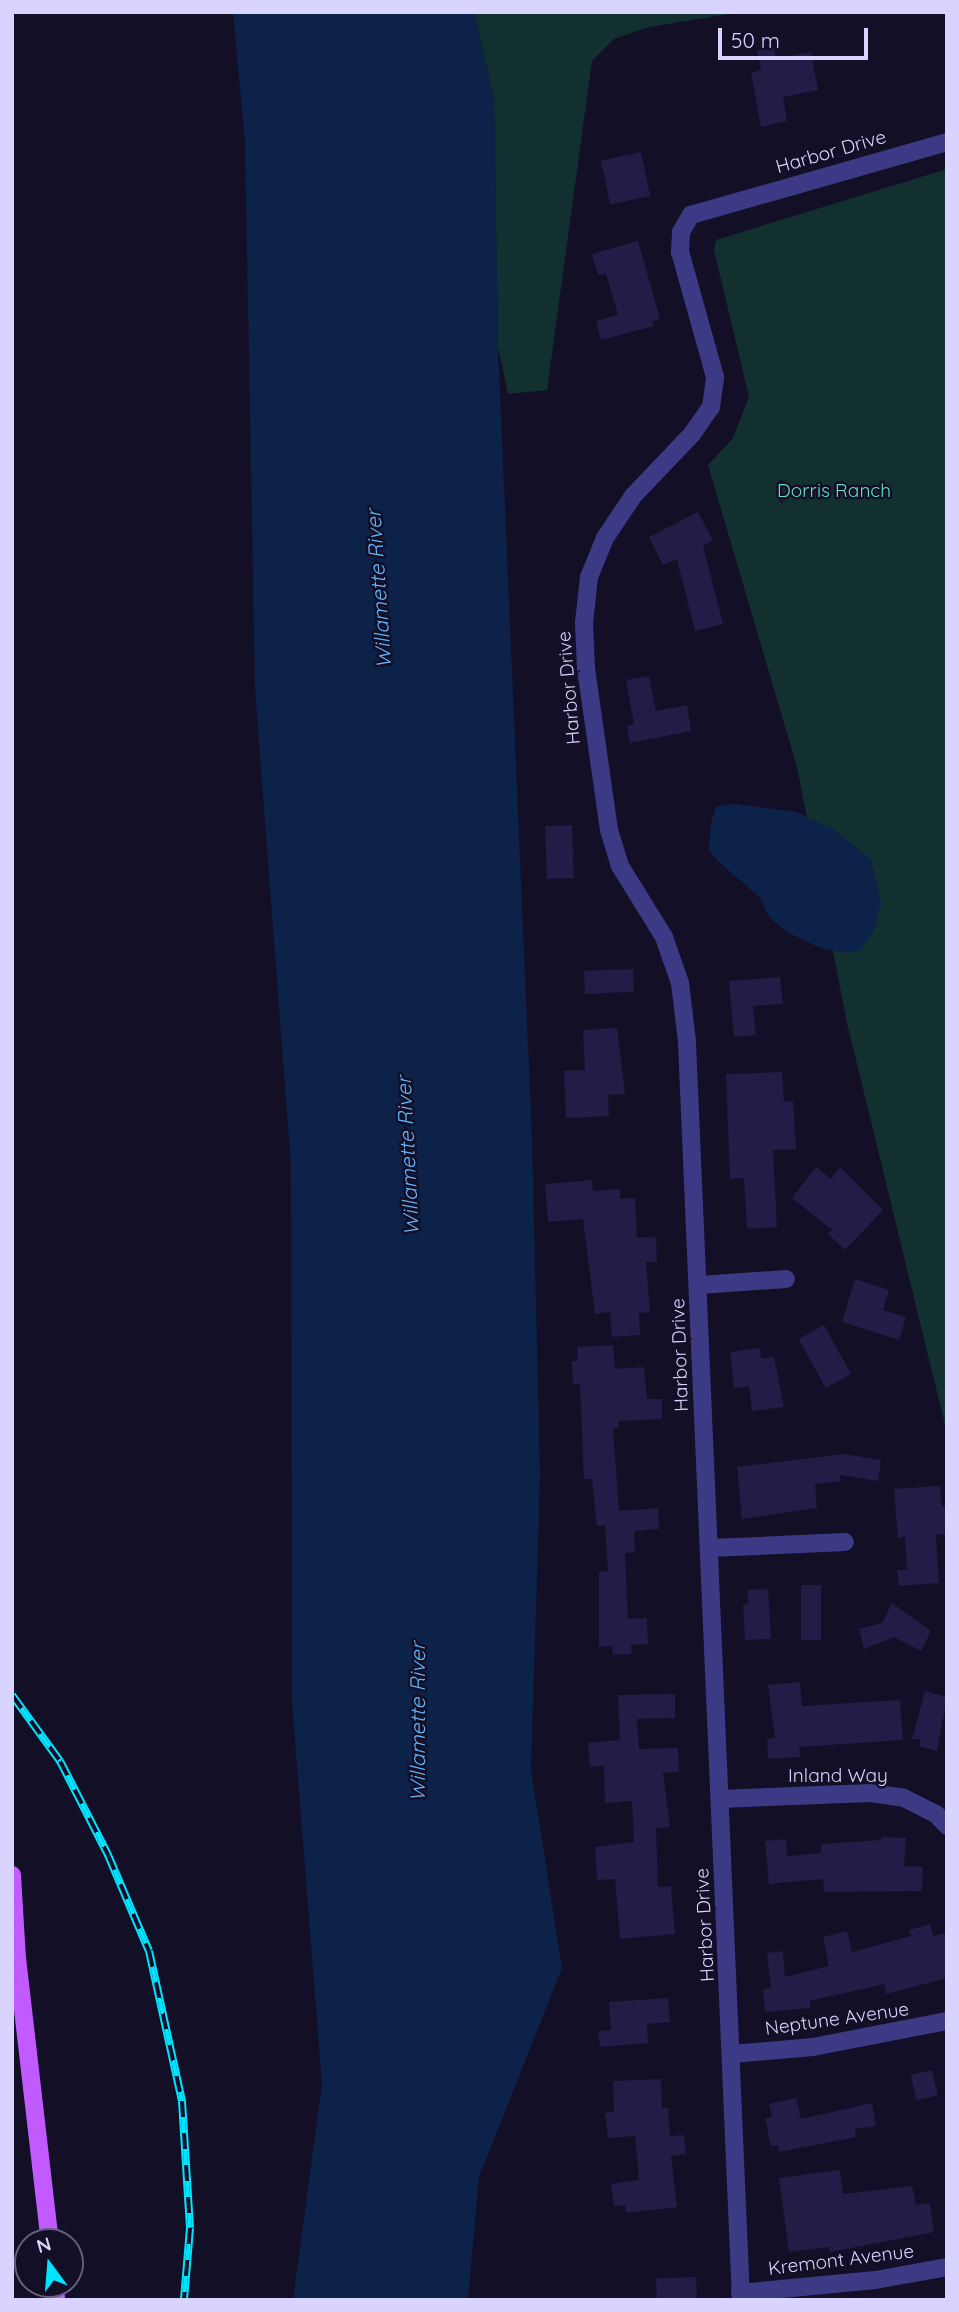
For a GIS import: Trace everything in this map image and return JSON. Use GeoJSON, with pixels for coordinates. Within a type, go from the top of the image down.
{"type":"FeatureCollection","features":[{"type":"Feature","properties":{"kind":"main road"},"geometry":{"type":"LineString","coordinates":[[12,1875],[16,1958],[48,2228]]}},
{"type":"Feature","properties":{"kind":"street","name":"Harbor Drive"},"geometry":{"type":"LineString","coordinates":[[740,2297],[699,1285],[680,983],[664,937],[620,866],[609,830],[586,670],[589,577],[605,538],[633,496],[692,434],[710,407],[715,377],[680,252],[681,232],[691,215],[947,142]]}},
{"type":"Feature","properties":{"kind":"street","name":"Harbor Drive"},"geometry":{"type":"LineString","coordinates":[[699,1285],[786,1279]]}},
{"type":"Feature","properties":{"kind":"street"},"geometry":{"type":"LineString","coordinates":[[710,1548],[845,1542]]}},
{"type":"Feature","properties":{"kind":"street","name":"Inland Way"},"geometry":{"type":"LineString","coordinates":[[720,1799],[870,1793],[904,1798],[936,1814],[947,1826]]}},
{"type":"Feature","properties":{"kind":"street","name":"Neptune Avenue"},"geometry":{"type":"LineString","coordinates":[[732,2054],[813,2048],[947,2021]]}},
{"type":"Feature","properties":{"kind":"street","name":"Kremont Avenue"},"geometry":{"type":"LineString","coordinates":[[740,2297],[875,2280],[947,2267]]}},
{"type":"Feature","properties":{"kind":"green space"},"geometry":{"type":"Polygon","coordinates":[[[474,12],[742,12],[649,27],[614,39],[592,61],[547,390],[508,394],[498,346],[494,100],[474,12]]]}},
{"type":"Feature","properties":{"kind":"green space","name":"Dorris Ranch"},"geometry":{"type":"Polygon","coordinates":[[[947,169],[947,1433],[847,1023],[797,767],[708,465],[733,438],[749,397],[714,250],[716,240],[947,169]]]}},
{"type":"Feature","properties":{"kind":"water","name":"Willamette River"},"geometry":{"type":"Polygon","coordinates":[[[233,12],[474,12],[494,100],[498,346],[532,1139],[540,1475],[531,1770],[562,1968],[479,2177],[468,2300],[293,2300],[322,2084],[292,1702],[291,1166],[255,689],[245,142],[233,12]]]}},
{"type":"Feature","properties":{"kind":"water"},"geometry":{"type":"Polygon","coordinates":[[[736,804],[796,812],[832,828],[871,859],[881,903],[874,931],[860,950],[846,953],[818,947],[787,932],[769,917],[760,898],[717,860],[709,850],[711,822],[717,806],[736,804]]]}},
{"type":"Feature","properties":{"kind":"building"},"geometry":{"type":"Polygon","coordinates":[[[774,48],[776,59],[811,52],[818,90],[783,97],[787,121],[761,127],[751,73],[761,70],[757,51],[774,48]]]}},
{"type":"Feature","properties":{"kind":"building"},"geometry":{"type":"Polygon","coordinates":[[[641,152],[650,196],[610,205],[601,161],[641,152]]]}},
{"type":"Feature","properties":{"kind":"building"},"geometry":{"type":"Polygon","coordinates":[[[638,241],[660,319],[652,321],[654,326],[601,340],[596,321],[618,315],[606,274],[598,275],[592,254],[638,241]]]}},
{"type":"Feature","properties":{"kind":"building"},"geometry":{"type":"Polygon","coordinates":[[[698,512],[713,540],[703,546],[723,624],[695,631],[677,559],[663,565],[649,537],[698,512]]]}},
{"type":"Feature","properties":{"kind":"building"},"geometry":{"type":"Polygon","coordinates":[[[649,676],[656,711],[687,705],[691,731],[630,743],[627,726],[634,724],[626,680],[649,676]]]}},
{"type":"Feature","properties":{"kind":"building"},"geometry":{"type":"Polygon","coordinates":[[[572,825],[574,878],[547,879],[545,826],[572,825]]]}},
{"type":"Feature","properties":{"kind":"building"},"geometry":{"type":"Polygon","coordinates":[[[633,969],[634,992],[585,994],[584,971],[633,969]]]}},
{"type":"Feature","properties":{"kind":"building"},"geometry":{"type":"Polygon","coordinates":[[[780,977],[783,1004],[753,1006],[756,1035],[734,1037],[729,981],[780,977]]]}},
{"type":"Feature","properties":{"kind":"building"},"geometry":{"type":"Polygon","coordinates":[[[617,1028],[625,1094],[608,1095],[609,1116],[566,1118],[564,1071],[585,1070],[583,1030],[617,1028]]]}},
{"type":"Feature","properties":{"kind":"building"},"geometry":{"type":"Polygon","coordinates":[[[782,1072],[784,1102],[793,1101],[796,1149],[773,1150],[777,1227],[747,1229],[744,1178],[730,1179],[726,1074],[782,1072]]]}},
{"type":"Feature","properties":{"kind":"building"},"geometry":{"type":"Polygon","coordinates":[[[816,1167],[831,1179],[840,1167],[883,1210],[845,1250],[828,1234],[832,1230],[792,1198],[816,1167]]]}},
{"type":"Feature","properties":{"kind":"building"},"geometry":{"type":"Polygon","coordinates":[[[592,1180],[593,1191],[620,1189],[620,1199],[635,1198],[637,1238],[656,1237],[657,1262],[646,1262],[650,1312],[639,1313],[640,1335],[612,1337],[610,1312],[595,1314],[583,1219],[548,1222],[545,1184],[592,1180]]]}},
{"type":"Feature","properties":{"kind":"building"},"geometry":{"type":"Polygon","coordinates":[[[855,1279],[889,1290],[883,1310],[906,1317],[899,1340],[842,1322],[855,1279]]]}},
{"type":"Feature","properties":{"kind":"building"},"geometry":{"type":"Polygon","coordinates":[[[824,1325],[851,1374],[826,1388],[799,1339],[824,1325]]]}},
{"type":"Feature","properties":{"kind":"building"},"geometry":{"type":"Polygon","coordinates":[[[613,1345],[615,1369],[644,1367],[647,1399],[662,1399],[662,1419],[618,1421],[619,1428],[613,1428],[619,1511],[658,1508],[659,1529],[634,1531],[635,1552],[625,1553],[628,1619],[647,1618],[648,1644],[631,1645],[632,1654],[613,1655],[612,1646],[599,1647],[599,1572],[608,1571],[605,1525],[597,1526],[592,1479],[584,1479],[580,1384],[573,1384],[572,1361],[578,1361],[577,1347],[613,1345]]]}},
{"type":"Feature","properties":{"kind":"building"},"geometry":{"type":"Polygon","coordinates":[[[760,1348],[761,1358],[774,1357],[784,1407],[752,1411],[749,1386],[734,1388],[730,1352],[760,1348]]]}},
{"type":"Feature","properties":{"kind":"building"},"geometry":{"type":"Polygon","coordinates":[[[844,1454],[881,1460],[878,1481],[840,1475],[841,1481],[815,1484],[817,1508],[742,1519],[737,1467],[844,1454]]]}},
{"type":"Feature","properties":{"kind":"building"},"geometry":{"type":"Polygon","coordinates":[[[940,1486],[942,1507],[947,1506],[947,1534],[936,1535],[939,1583],[899,1586],[897,1570],[907,1570],[905,1537],[898,1538],[894,1489],[940,1486]]]}},
{"type":"Feature","properties":{"kind":"building"},"geometry":{"type":"Polygon","coordinates":[[[801,1585],[821,1585],[821,1640],[801,1640],[801,1585]]]}},
{"type":"Feature","properties":{"kind":"building"},"geometry":{"type":"Polygon","coordinates":[[[768,1589],[771,1639],[745,1640],[743,1605],[748,1604],[748,1590],[768,1589]]]}},
{"type":"Feature","properties":{"kind":"building"},"geometry":{"type":"Polygon","coordinates":[[[892,1603],[931,1631],[921,1651],[894,1637],[864,1649],[859,1629],[882,1623],[892,1603]]]}},
{"type":"Feature","properties":{"kind":"building"},"geometry":{"type":"Polygon","coordinates":[[[800,1682],[802,1706],[900,1700],[903,1740],[799,1747],[800,1757],[768,1759],[767,1739],[775,1738],[768,1685],[800,1682]]]}},
{"type":"Feature","properties":{"kind":"building"},"geometry":{"type":"Polygon","coordinates":[[[925,1691],[947,1697],[937,1751],[919,1746],[921,1739],[912,1739],[925,1691]]]}},
{"type":"Feature","properties":{"kind":"building"},"geometry":{"type":"Polygon","coordinates":[[[675,1694],[675,1718],[637,1719],[639,1749],[678,1748],[679,1772],[663,1773],[670,1827],[656,1828],[658,1887],[671,1886],[675,1934],[620,1939],[615,1879],[597,1880],[595,1847],[634,1842],[632,1801],[605,1803],[604,1766],[590,1767],[588,1743],[620,1740],[618,1695],[675,1694]]]}},
{"type":"Feature","properties":{"kind":"building"},"geometry":{"type":"Polygon","coordinates":[[[881,1837],[906,1838],[904,1866],[923,1867],[922,1891],[824,1892],[823,1879],[769,1884],[765,1841],[786,1839],[787,1856],[821,1853],[821,1844],[881,1840],[881,1837]]]}},
{"type":"Feature","properties":{"kind":"building"},"geometry":{"type":"Polygon","coordinates":[[[930,1924],[933,1936],[947,1933],[947,1978],[886,1994],[884,1984],[810,2001],[810,2008],[765,2012],[763,1989],[771,1988],[767,1953],[783,1951],[785,1977],[829,1966],[823,1937],[847,1931],[852,1952],[911,1936],[909,1930],[930,1924]]]}},
{"type":"Feature","properties":{"kind":"building"},"geometry":{"type":"Polygon","coordinates":[[[668,1998],[670,2022],[647,2024],[648,2043],[600,2047],[598,2031],[611,2030],[609,2002],[668,1998]]]}},
{"type":"Feature","properties":{"kind":"building"},"geometry":{"type":"Polygon","coordinates":[[[932,2070],[938,2095],[916,2100],[911,2075],[932,2070]]]}},
{"type":"Feature","properties":{"kind":"building"},"geometry":{"type":"Polygon","coordinates":[[[661,2079],[662,2108],[668,2108],[670,2136],[684,2135],[686,2154],[671,2156],[677,2207],[626,2213],[625,2205],[614,2206],[611,2184],[639,2180],[635,2136],[608,2138],[605,2113],[614,2112],[613,2081],[661,2079]]]}},
{"type":"Feature","properties":{"kind":"building"},"geometry":{"type":"Polygon","coordinates":[[[796,2098],[801,2119],[872,2103],[876,2126],[855,2129],[856,2137],[779,2152],[777,2145],[771,2146],[765,2118],[772,2117],[769,2104],[796,2098]]]}},
{"type":"Feature","properties":{"kind":"building"},"geometry":{"type":"Polygon","coordinates":[[[840,2170],[843,2194],[912,2186],[916,2205],[930,2203],[934,2232],[830,2252],[829,2247],[789,2252],[779,2178],[840,2170]]]}},
{"type":"Feature","properties":{"kind":"building"},"geometry":{"type":"Polygon","coordinates":[[[696,2277],[697,2300],[657,2300],[656,2278],[696,2277]]]}},
{"type":"Feature","properties":{"kind":"railway"},"geometry":{"type":"LineString","coordinates":[[12,1695],[60,1761],[108,1855],[149,1951],[182,2101],[190,2228],[184,2300]]}}]}
